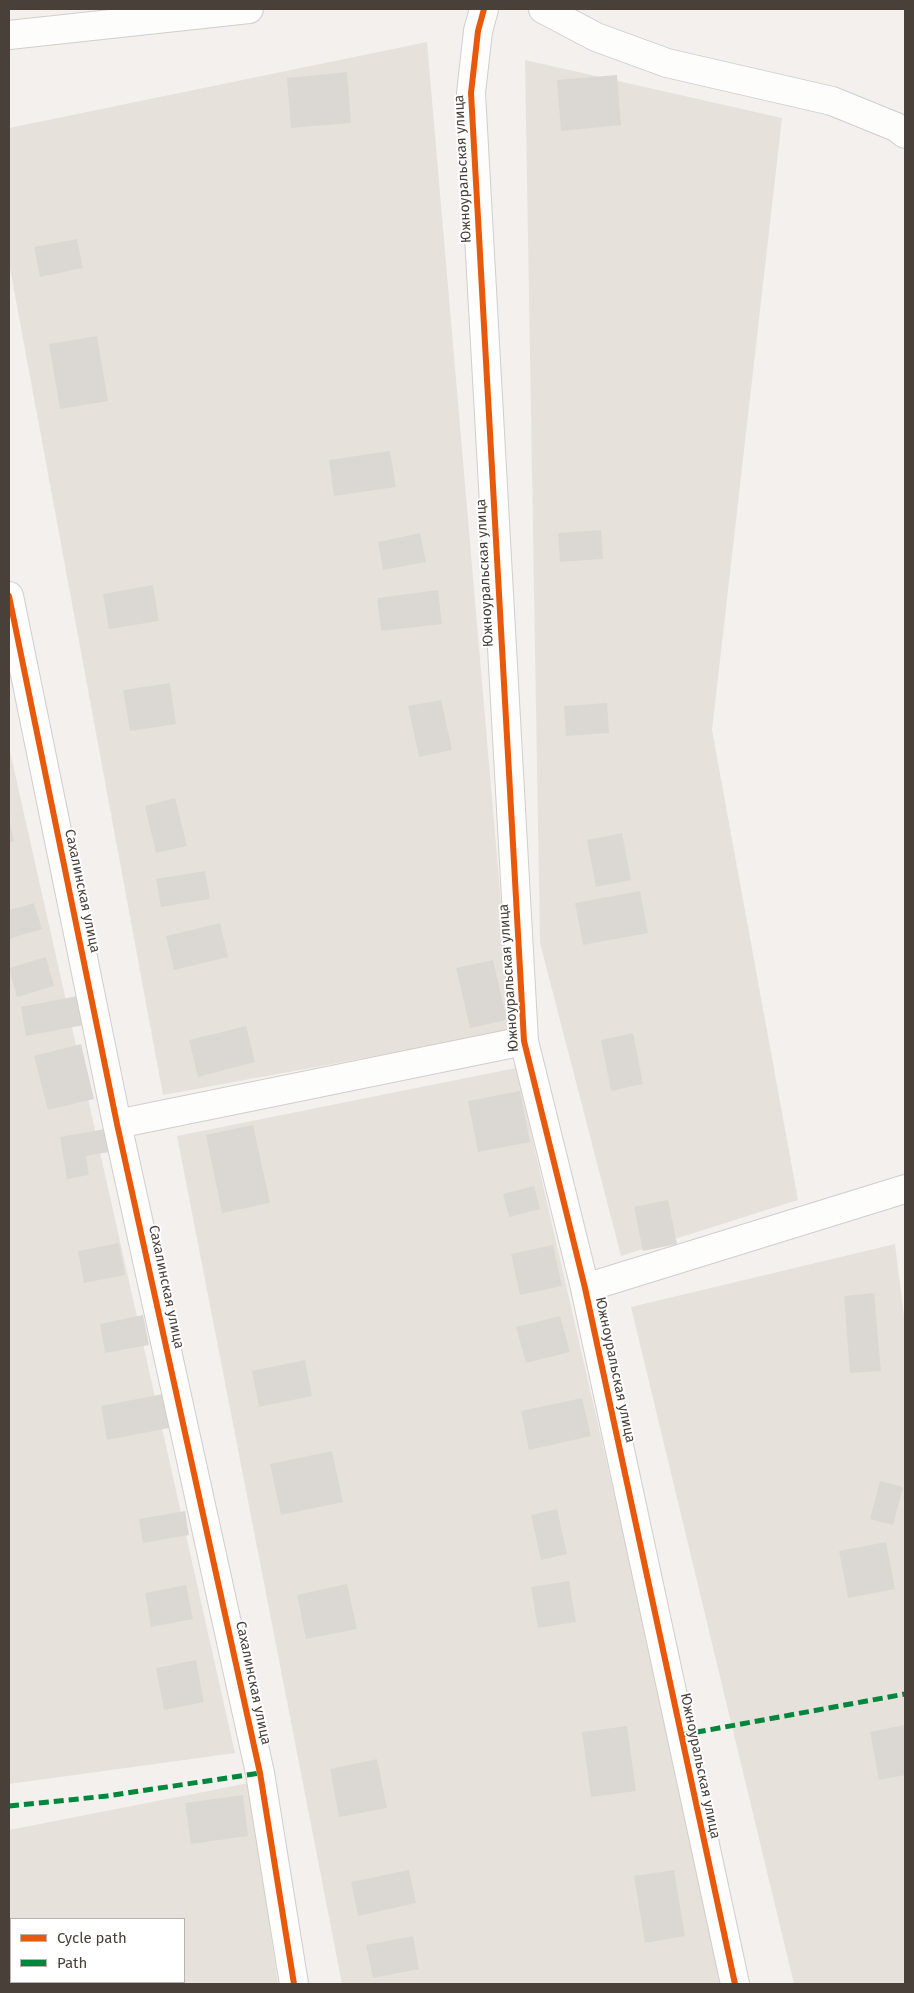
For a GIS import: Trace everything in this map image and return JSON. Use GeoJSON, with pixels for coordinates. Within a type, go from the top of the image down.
{"type":"FeatureCollection","features":[{"type":"Feature","properties":{"kind":"street"},"geometry":{"type":"LineString","coordinates":[[9,35],[250,9]]}},
{"type":"Feature","properties":{"kind":"street","name":"Южноуральская улица"},"geometry":{"type":"LineString","coordinates":[[484,9],[478,31],[471,94],[524,1041],[585,1288],[735,1984]]}},
{"type":"Feature","properties":{"kind":"street"},"geometry":{"type":"LineString","coordinates":[[543,9],[596,37],[667,63],[832,101],[896,127],[905,134]]}},
{"type":"Feature","properties":{"kind":"street","name":"Сахалинская улица"},"geometry":{"type":"LineString","coordinates":[[9,596],[117,1124],[260,1773],[294,1984]]}},
{"type":"Feature","properties":{"kind":"street"},"geometry":{"type":"LineString","coordinates":[[117,1124],[524,1041]]}},
{"type":"Feature","properties":{"kind":"street"},"geometry":{"type":"LineString","coordinates":[[585,1288],[905,1189]]}},
{"type":"Feature","properties":{"kind":"shaded area"},"geometry":{"type":"Polygon","coordinates":[[[427,42],[512,1031],[163,1095],[9,263],[9,128],[427,42]]]}},
{"type":"Feature","properties":{"kind":"shaded area"},"geometry":{"type":"Polygon","coordinates":[[[525,60],[782,118],[712,730],[798,1200],[621,1256],[540,943],[525,60]]]}},
{"type":"Feature","properties":{"kind":"shaded area"},"geometry":{"type":"Polygon","coordinates":[[[9,747],[235,1753],[9,1784],[9,747]]]}},
{"type":"Feature","properties":{"kind":"shaded area"},"geometry":{"type":"Polygon","coordinates":[[[516,1068],[727,1984],[342,1984],[177,1136],[516,1068]]]}},
{"type":"Feature","properties":{"kind":"shaded area"},"geometry":{"type":"Polygon","coordinates":[[[895,1244],[905,1324],[905,1984],[794,1984],[631,1307],[895,1244]]]}},
{"type":"Feature","properties":{"kind":"shaded area"},"geometry":{"type":"Polygon","coordinates":[[[249,1783],[278,1984],[9,1984],[9,1830],[249,1783]]]}},
{"type":"Feature","properties":{"kind":"building"},"geometry":{"type":"Polygon","coordinates":[[[347,72],[351,123],[291,128],[287,78],[347,72]]]}},
{"type":"Feature","properties":{"kind":"building"},"geometry":{"type":"Polygon","coordinates":[[[617,75],[621,125],[561,131],[557,80],[617,75]]]}},
{"type":"Feature","properties":{"kind":"building"},"geometry":{"type":"Polygon","coordinates":[[[77,239],[83,268],[40,277],[34,247],[77,239]]]}},
{"type":"Feature","properties":{"kind":"building"},"geometry":{"type":"Polygon","coordinates":[[[97,336],[108,401],[60,409],[49,344],[97,336]]]}},
{"type":"Feature","properties":{"kind":"building"},"geometry":{"type":"Polygon","coordinates":[[[390,451],[396,487],[334,496],[329,460],[390,451]]]}},
{"type":"Feature","properties":{"kind":"building"},"geometry":{"type":"Polygon","coordinates":[[[601,530],[603,559],[560,562],[558,533],[601,530]]]}},
{"type":"Feature","properties":{"kind":"building"},"geometry":{"type":"Polygon","coordinates":[[[420,533],[426,562],[383,570],[378,542],[420,533]]]}},
{"type":"Feature","properties":{"kind":"building"},"geometry":{"type":"Polygon","coordinates":[[[153,585],[159,621],[109,629],[103,594],[153,585]]]}},
{"type":"Feature","properties":{"kind":"building"},"geometry":{"type":"Polygon","coordinates":[[[438,590],[442,624],[381,631],[377,598],[438,590]]]}},
{"type":"Feature","properties":{"kind":"building"},"geometry":{"type":"Polygon","coordinates":[[[170,683],[176,724],[130,731],[123,690],[170,683]]]}},
{"type":"Feature","properties":{"kind":"building"},"geometry":{"type":"Polygon","coordinates":[[[441,700],[452,750],[419,757],[408,706],[441,700]]]}},
{"type":"Feature","properties":{"kind":"building"},"geometry":{"type":"Polygon","coordinates":[[[607,703],[609,733],[566,736],[564,706],[607,703]]]}},
{"type":"Feature","properties":{"kind":"building"},"geometry":{"type":"Polygon","coordinates":[[[175,798],[187,846],[156,853],[145,806],[175,798]]]}},
{"type":"Feature","properties":{"kind":"building"},"geometry":{"type":"Polygon","coordinates":[[[9,819],[14,841],[9,843],[9,819]]]}},
{"type":"Feature","properties":{"kind":"building"},"geometry":{"type":"Polygon","coordinates":[[[622,833],[631,880],[596,887],[587,840],[622,833]]]}},
{"type":"Feature","properties":{"kind":"building"},"geometry":{"type":"Polygon","coordinates":[[[205,871],[210,899],[161,907],[156,879],[205,871]]]}},
{"type":"Feature","properties":{"kind":"building"},"geometry":{"type":"Polygon","coordinates":[[[640,891],[648,933],[583,945],[575,903],[640,891]]]}},
{"type":"Feature","properties":{"kind":"building"},"geometry":{"type":"Polygon","coordinates":[[[34,903],[42,929],[9,939],[9,910],[34,903]]]}},
{"type":"Feature","properties":{"kind":"building"},"geometry":{"type":"Polygon","coordinates":[[[220,923],[228,957],[174,970],[166,936],[220,923]]]}},
{"type":"Feature","properties":{"kind":"building"},"geometry":{"type":"Polygon","coordinates":[[[46,957],[54,986],[17,997],[9,968],[46,957]]]}},
{"type":"Feature","properties":{"kind":"building"},"geometry":{"type":"Polygon","coordinates":[[[493,960],[507,1020],[470,1028],[456,968],[493,960]]]}},
{"type":"Feature","properties":{"kind":"building"},"geometry":{"type":"Polygon","coordinates":[[[83,995],[89,1024],[26,1036],[21,1007],[83,995]]]}},
{"type":"Feature","properties":{"kind":"building"},"geometry":{"type":"Polygon","coordinates":[[[246,1026],[255,1062],[198,1077],[189,1040],[246,1026]]]}},
{"type":"Feature","properties":{"kind":"building"},"geometry":{"type":"Polygon","coordinates":[[[633,1033],[643,1084],[611,1091],[601,1040],[633,1033]]]}},
{"type":"Feature","properties":{"kind":"building"},"geometry":{"type":"Polygon","coordinates":[[[81,1044],[94,1099],[48,1110],[34,1056],[81,1044]]]}},
{"type":"Feature","properties":{"kind":"building"},"geometry":{"type":"Polygon","coordinates":[[[520,1091],[530,1142],[478,1152],[468,1101],[520,1091]]]}},
{"type":"Feature","properties":{"kind":"building"},"geometry":{"type":"Polygon","coordinates":[[[253,1125],[270,1203],[222,1213],[206,1135],[253,1125]]]}},
{"type":"Feature","properties":{"kind":"building"},"geometry":{"type":"Polygon","coordinates":[[[105,1129],[109,1152],[86,1156],[89,1175],[67,1179],[60,1137],[105,1129]]]}},
{"type":"Feature","properties":{"kind":"building"},"geometry":{"type":"Polygon","coordinates":[[[534,1186],[540,1209],[509,1217],[503,1194],[534,1186]]]}},
{"type":"Feature","properties":{"kind":"building"},"geometry":{"type":"Polygon","coordinates":[[[668,1200],[677,1244],[643,1251],[634,1207],[668,1200]]]}},
{"type":"Feature","properties":{"kind":"building"},"geometry":{"type":"Polygon","coordinates":[[[119,1243],[125,1275],[84,1283],[78,1251],[119,1243]]]}},
{"type":"Feature","properties":{"kind":"building"},"geometry":{"type":"Polygon","coordinates":[[[553,1245],[562,1286],[520,1295],[511,1254],[553,1245]]]}},
{"type":"Feature","properties":{"kind":"building"},"geometry":{"type":"Polygon","coordinates":[[[874,1293],[881,1371],[850,1373],[844,1296],[874,1293]]]}},
{"type":"Feature","properties":{"kind":"building"},"geometry":{"type":"Polygon","coordinates":[[[143,1315],[149,1345],[105,1353],[100,1324],[143,1315]]]}},
{"type":"Feature","properties":{"kind":"building"},"geometry":{"type":"Polygon","coordinates":[[[560,1316],[570,1352],[526,1363],[516,1327],[560,1316]]]}},
{"type":"Feature","properties":{"kind":"building"},"geometry":{"type":"Polygon","coordinates":[[[305,1360],[312,1396],[259,1407],[252,1371],[305,1360]]]}},
{"type":"Feature","properties":{"kind":"building"},"geometry":{"type":"Polygon","coordinates":[[[163,1394],[169,1428],[107,1440],[101,1406],[163,1394]]]}},
{"type":"Feature","properties":{"kind":"building"},"geometry":{"type":"Polygon","coordinates":[[[582,1398],[591,1436],[529,1450],[521,1411],[582,1398]]]}},
{"type":"Feature","properties":{"kind":"building"},"geometry":{"type":"Polygon","coordinates":[[[332,1451],[343,1502],[281,1515],[270,1464],[332,1451]]]}},
{"type":"Feature","properties":{"kind":"building"},"geometry":{"type":"Polygon","coordinates":[[[880,1481],[903,1487],[893,1525],[870,1519],[880,1481]]]}},
{"type":"Feature","properties":{"kind":"building"},"geometry":{"type":"Polygon","coordinates":[[[557,1509],[567,1554],[541,1560],[531,1515],[557,1509]]]}},
{"type":"Feature","properties":{"kind":"building"},"geometry":{"type":"Polygon","coordinates":[[[185,1511],[189,1535],[143,1543],[139,1519],[185,1511]]]}},
{"type":"Feature","properties":{"kind":"building"},"geometry":{"type":"Polygon","coordinates":[[[886,1542],[895,1589],[848,1598],[839,1551],[886,1542]]]}},
{"type":"Feature","properties":{"kind":"building"},"geometry":{"type":"Polygon","coordinates":[[[569,1581],[576,1622],[538,1628],[531,1587],[569,1581]]]}},
{"type":"Feature","properties":{"kind":"building"},"geometry":{"type":"Polygon","coordinates":[[[347,1584],[357,1629],[306,1639],[297,1595],[347,1584]]]}},
{"type":"Feature","properties":{"kind":"building"},"geometry":{"type":"Polygon","coordinates":[[[186,1585],[193,1619],[151,1627],[145,1593],[186,1585]]]}},
{"type":"Feature","properties":{"kind":"building"},"geometry":{"type":"Polygon","coordinates":[[[196,1660],[204,1702],[164,1710],[156,1668],[196,1660]]]}},
{"type":"Feature","properties":{"kind":"building"},"geometry":{"type":"Polygon","coordinates":[[[905,1725],[905,1775],[879,1780],[870,1732],[905,1725]]]}},
{"type":"Feature","properties":{"kind":"building"},"geometry":{"type":"Polygon","coordinates":[[[627,1726],[636,1791],[591,1797],[582,1732],[627,1726]]]}},
{"type":"Feature","properties":{"kind":"building"},"geometry":{"type":"Polygon","coordinates":[[[377,1759],[387,1808],[339,1817],[330,1769],[377,1759]]]}},
{"type":"Feature","properties":{"kind":"building"},"geometry":{"type":"Polygon","coordinates":[[[243,1795],[248,1836],[191,1844],[185,1803],[243,1795]]]}},
{"type":"Feature","properties":{"kind":"building"},"geometry":{"type":"Polygon","coordinates":[[[409,1870],[416,1903],[358,1916],[351,1882],[409,1870]]]}},
{"type":"Feature","properties":{"kind":"building"},"geometry":{"type":"Polygon","coordinates":[[[674,1870],[685,1936],[645,1943],[634,1876],[674,1870]]]}},
{"type":"Feature","properties":{"kind":"building"},"geometry":{"type":"Polygon","coordinates":[[[413,1936],[419,1969],[373,1978],[366,1945],[413,1936]]]}},
{"type":"Feature","properties":{"kind":"marked path"},"geometry":{"type":"LineString","coordinates":[[681,1735],[905,1694]]}},
{"type":"Feature","properties":{"kind":"marked path"},"geometry":{"type":"LineString","coordinates":[[9,1806],[107,1796],[260,1773]]}},
{"type":"Feature","properties":{"kind":"cycle path"},"geometry":{"type":"LineString","coordinates":[[484,9],[478,31],[471,93],[524,1041],[585,1288],[735,1984]]}},
{"type":"Feature","properties":{"kind":"cycle path"},"geometry":{"type":"LineString","coordinates":[[9,596],[117,1124],[260,1773],[294,1984]]}}]}
